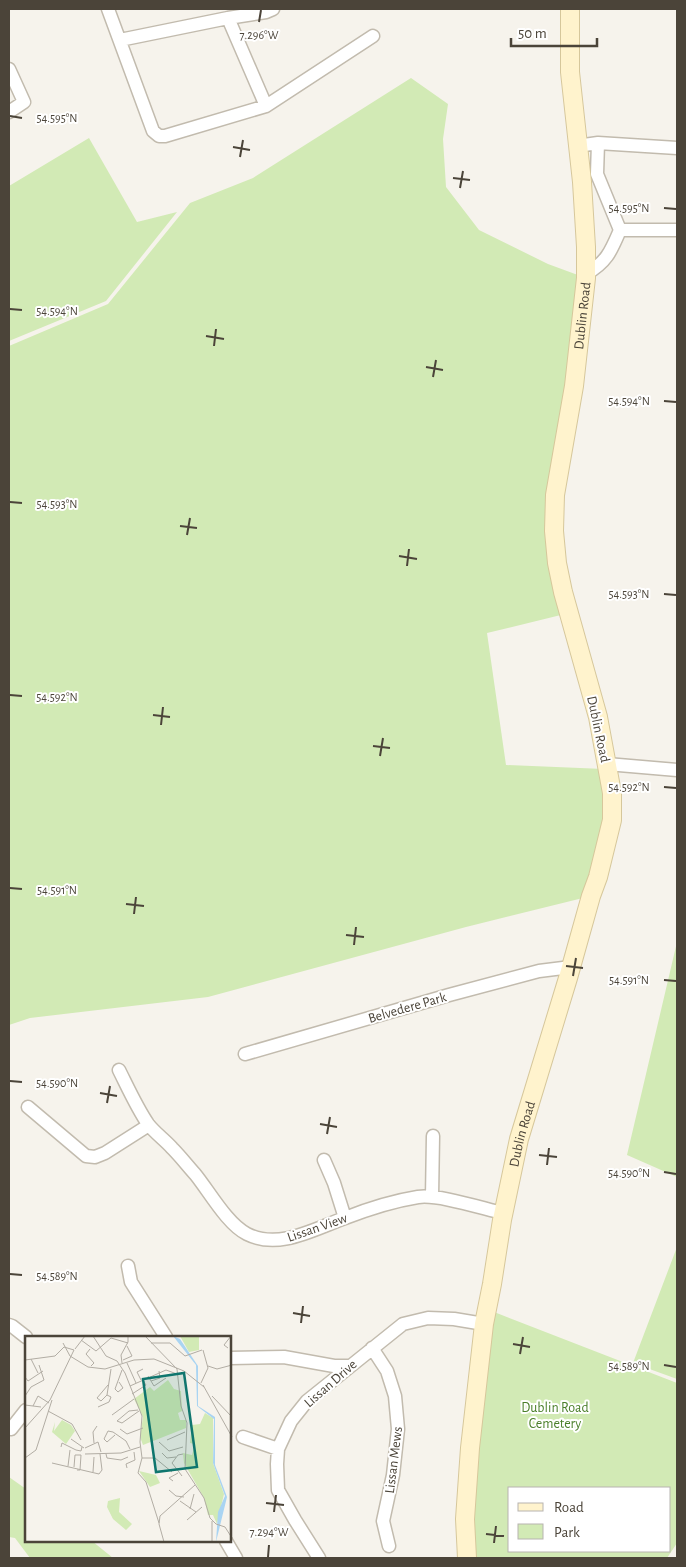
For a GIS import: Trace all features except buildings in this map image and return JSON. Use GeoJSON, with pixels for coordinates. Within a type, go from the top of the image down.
{"type":"FeatureCollection","features":[{"type":"Feature","properties":{"kind":"street"},"geometry":{"type":"LineString","coordinates":[[108,9],[154,131],[159,136],[266,106],[373,36]]}},
{"type":"Feature","properties":{"kind":"street"},"geometry":{"type":"LineString","coordinates":[[120,40],[266,12],[273,9]]}},
{"type":"Feature","properties":{"kind":"street","name":"Dublin Road"},"geometry":{"type":"LineString","coordinates":[[467,1558],[465,1519],[470,1448],[484,1324],[503,1213],[519,1139],[600,869],[612,820],[612,793],[598,718],[563,592],[557,563],[554,531],[555,495],[574,386],[586,274],[582,182],[570,72],[570,9]]}},
{"type":"Feature","properties":{"kind":"street"},"geometry":{"type":"LineString","coordinates":[[228,18],[266,106]]}},
{"type":"Feature","properties":{"kind":"street"},"geometry":{"type":"LineString","coordinates":[[9,69],[24,102],[9,112]]}},
{"type":"Feature","properties":{"kind":"street"},"geometry":{"type":"LineString","coordinates":[[586,274],[599,267],[608,258],[620,230],[597,174],[598,143]]}},
{"type":"Feature","properties":{"kind":"street"},"geometry":{"type":"LineString","coordinates":[[577,146],[598,143],[677,148]]}},
{"type":"Feature","properties":{"kind":"street"},"geometry":{"type":"LineString","coordinates":[[620,230],[677,230]]}},
{"type":"Feature","properties":{"kind":"street"},"geometry":{"type":"LineString","coordinates":[[607,764],[677,770]]}},
{"type":"Feature","properties":{"kind":"street","name":"Belvedere Park"},"geometry":{"type":"LineString","coordinates":[[245,1054],[458,992],[539,971],[571,967]]}},
{"type":"Feature","properties":{"kind":"street","name":"Lissan View"},"geometry":{"type":"LineString","coordinates":[[120,1070],[149,1125],[173,1148],[223,1212],[244,1233],[250,1236],[272,1240],[285,1239],[390,1203],[419,1197],[432,1196],[503,1213]]}},
{"type":"Feature","properties":{"kind":"street"},"geometry":{"type":"LineString","coordinates":[[28,1108],[86,1156],[95,1157],[104,1153],[149,1125]]}},
{"type":"Feature","properties":{"kind":"street"},"geometry":{"type":"LineString","coordinates":[[432,1196],[433,1136]]}},
{"type":"Feature","properties":{"kind":"street"},"geometry":{"type":"LineString","coordinates":[[324,1160],[334,1183],[345,1218]]}},
{"type":"Feature","properties":{"kind":"street"},"geometry":{"type":"LineString","coordinates":[[128,1266],[131,1282],[165,1336]]}},
{"type":"Feature","properties":{"kind":"street","name":"Lissan Drive"},"geometry":{"type":"LineString","coordinates":[[319,1558],[278,1490],[278,1449],[290,1420],[306,1401],[403,1324],[428,1318],[454,1319],[484,1324]]}},
{"type":"Feature","properties":{"kind":"street"},"geometry":{"type":"LineString","coordinates":[[9,1325],[25,1336]]}},
{"type":"Feature","properties":{"kind":"street","name":"Lissan Mews"},"geometry":{"type":"LineString","coordinates":[[372,1348],[387,1371],[395,1396],[398,1429],[393,1475],[383,1521],[389,1546]]}},
{"type":"Feature","properties":{"kind":"street"},"geometry":{"type":"LineString","coordinates":[[231,1358],[284,1357],[334,1366],[350,1366]]}},
{"type":"Feature","properties":{"kind":"street"},"geometry":{"type":"LineString","coordinates":[[11,1428],[25,1411]]}},
{"type":"Feature","properties":{"kind":"street"},"geometry":{"type":"LineString","coordinates":[[244,1437],[278,1449]]}},
{"type":"Feature","properties":{"kind":"street"},"geometry":{"type":"LineString","coordinates":[[227,1542],[236,1558]]}},
{"type":"Feature","properties":{"kind":"green space"},"geometry":{"type":"Polygon","coordinates":[[[411,78],[448,104],[443,139],[446,187],[479,230],[548,264],[586,278],[555,495],[569,613],[487,633],[506,765],[604,769],[612,793],[591,896],[466,927],[208,997],[30,1018],[9,1025],[9,346],[108,304],[190,203],[253,178],[411,78]]]}},
{"type":"Feature","properties":{"kind":"green space"},"geometry":{"type":"Polygon","coordinates":[[[89,138],[137,222],[177,212],[106,301],[9,341],[9,186],[89,138]]]}},
{"type":"Feature","properties":{"kind":"green space"},"geometry":{"type":"Polygon","coordinates":[[[677,942],[677,1177],[627,1155],[677,942]]]}},
{"type":"Feature","properties":{"kind":"green space"},"geometry":{"type":"Polygon","coordinates":[[[677,1247],[677,1379],[633,1363],[677,1247]]]}},
{"type":"Feature","properties":{"kind":"green space","name":"Dublin Road Cemetery"},"geometry":{"type":"Polygon","coordinates":[[[489,1310],[677,1383],[677,1543],[671,1552],[667,1558],[474,1558],[471,1519],[489,1310]]]}},
{"type":"Feature","properties":{"kind":"green space"},"geometry":{"type":"Polygon","coordinates":[[[9,1477],[25,1488],[25,1542],[93,1542],[113,1558],[30,1558],[15,1538],[9,1537],[9,1477]]]}}]}
